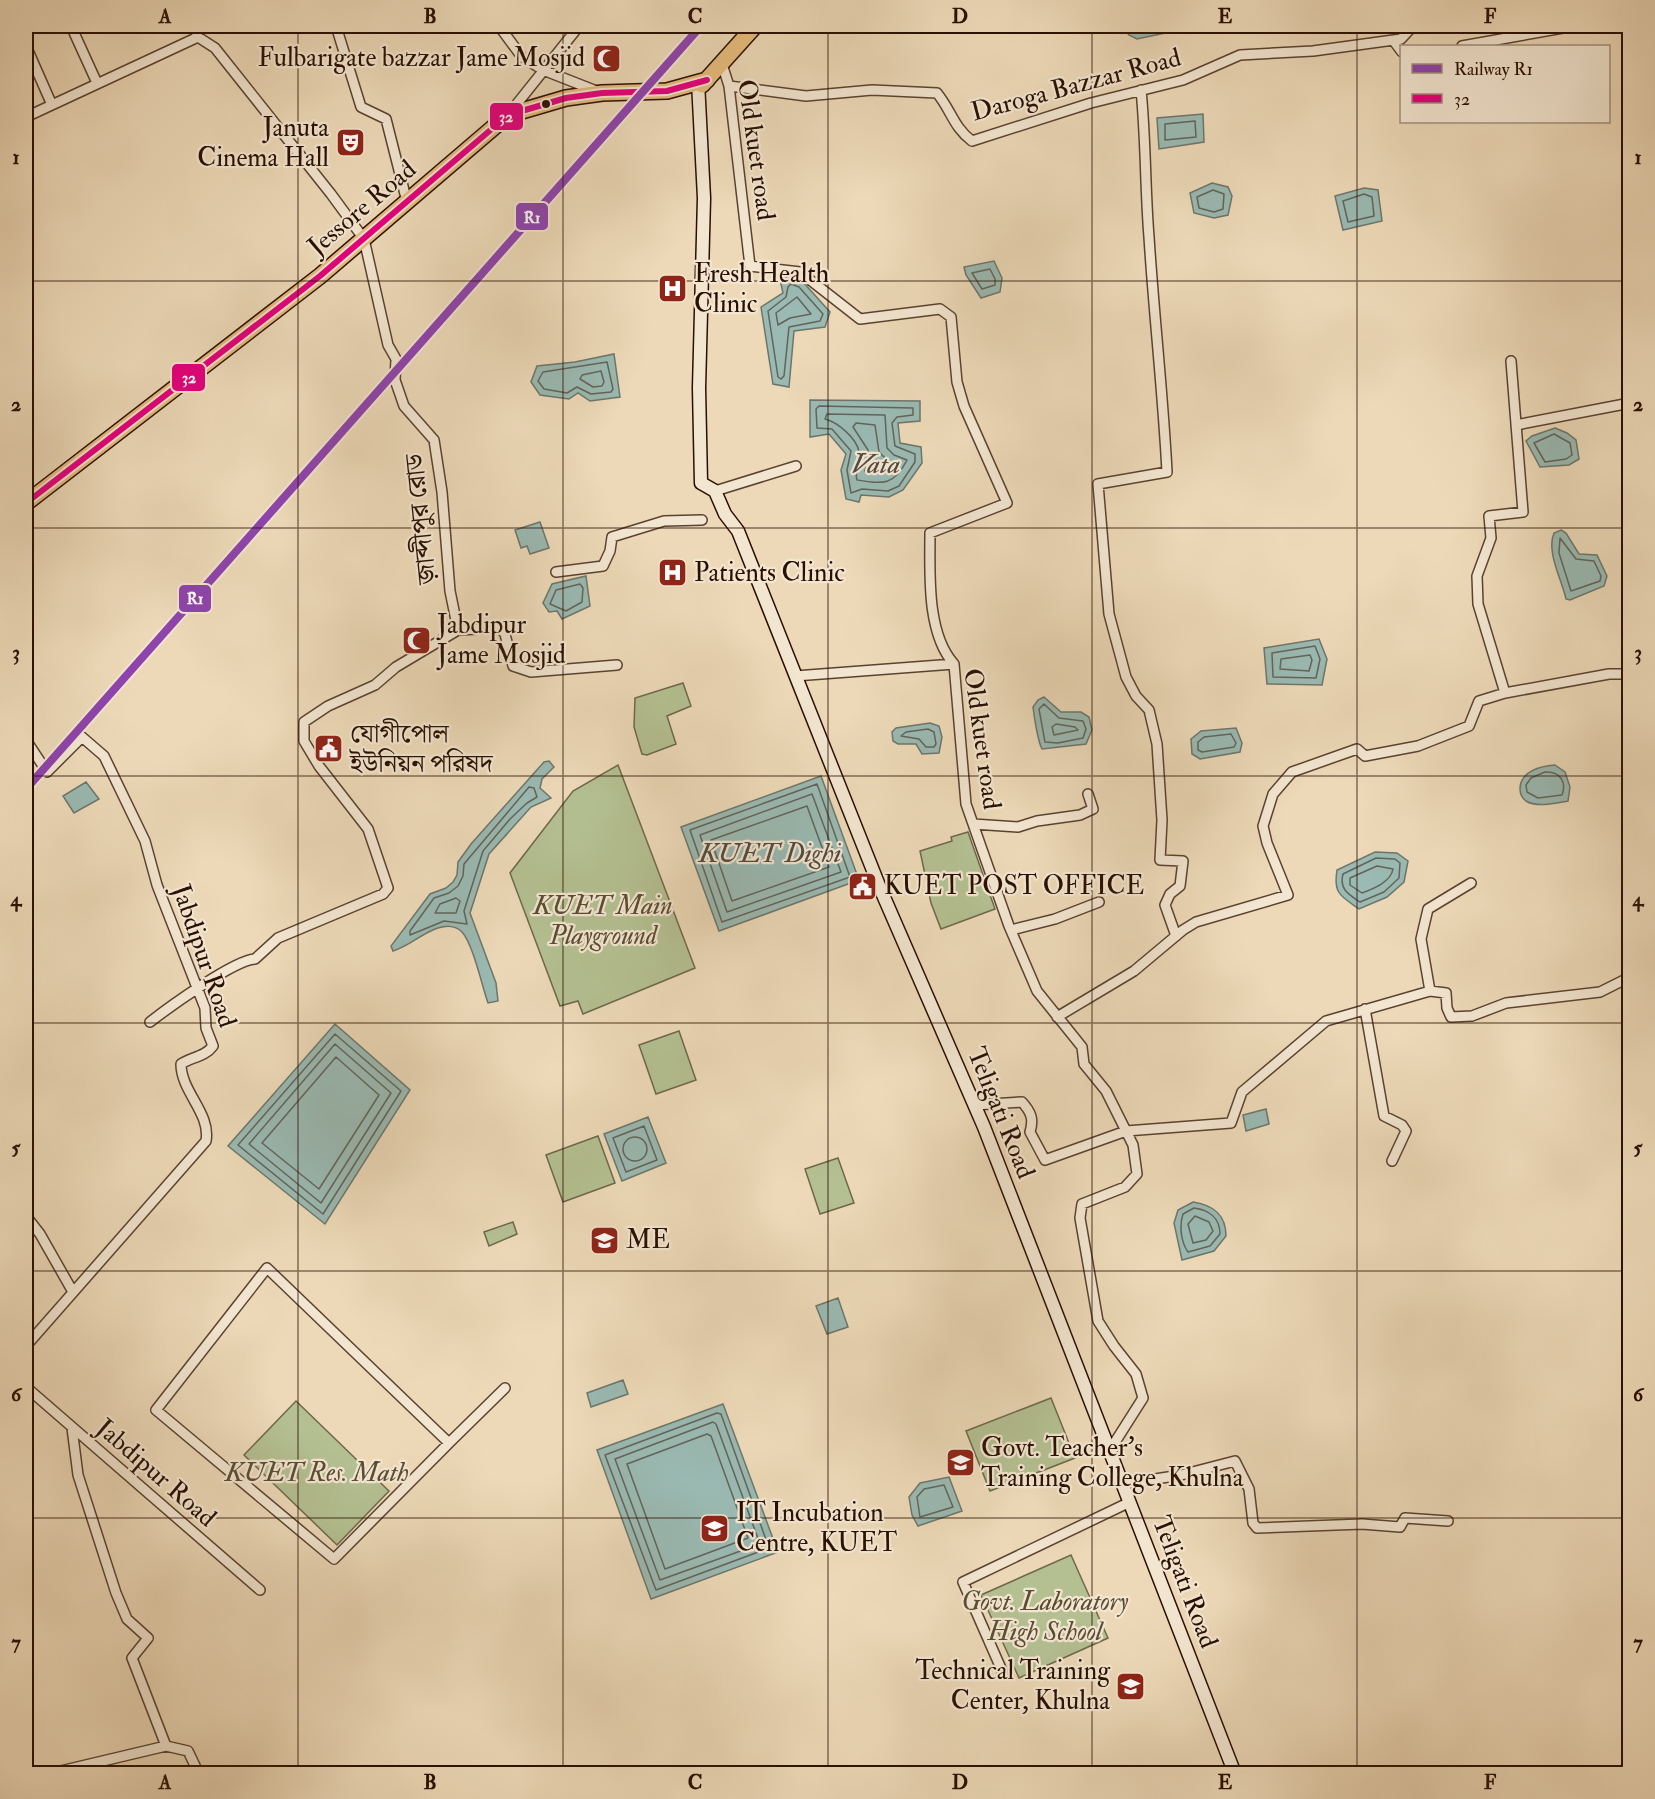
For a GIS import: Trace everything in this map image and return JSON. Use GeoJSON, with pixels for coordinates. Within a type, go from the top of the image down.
{"type":"FeatureCollection","features":[{"type":"Feature","properties":{"kind":"highway"},"geometry":{"type":"LineString","coordinates":[[702,83],[755,26]]}},
{"type":"Feature","properties":{"kind":"highway","name":"Jessore Road"},"geometry":{"type":"LineString","coordinates":[[26,503],[364,239],[508,115],[540,104],[584,96],[606,95],[660,99],[702,83]]}},
{"type":"Feature","properties":{"kind":"main road"},"geometry":{"type":"LineString","coordinates":[[702,83],[704,198],[699,387],[701,483],[715,491]]}},
{"type":"Feature","properties":{"kind":"main road","name":"Teligati Road"},"geometry":{"type":"LineString","coordinates":[[715,491],[725,514],[738,531],[880,888],[975,1105],[1235,1773]]}},
{"type":"Feature","properties":{"kind":"street"},"geometry":{"type":"LineString","coordinates":[[70,26],[97,83]]}},
{"type":"Feature","properties":{"kind":"street"},"geometry":{"type":"LineString","coordinates":[[336,26],[361,107],[386,120],[407,202]]}},
{"type":"Feature","properties":{"kind":"street"},"geometry":{"type":"LineString","coordinates":[[499,26],[522,57],[543,70],[606,95]]}},
{"type":"Feature","properties":{"kind":"street"},"geometry":{"type":"LineString","coordinates":[[508,115],[579,26]]}},
{"type":"Feature","properties":{"kind":"street","name":"Daroga Bazzar Road"},"geometry":{"type":"LineString","coordinates":[[729,86],[806,96],[872,90],[937,93],[947,105],[960,132],[972,141],[1091,103],[1183,80],[1240,55],[1313,51],[1401,39],[1413,26]]}},
{"type":"Feature","properties":{"kind":"street"},"geometry":{"type":"LineString","coordinates":[[1468,45],[1574,26]]}},
{"type":"Feature","properties":{"kind":"street"},"geometry":{"type":"LineString","coordinates":[[26,117],[97,83],[196,29],[215,48],[364,239]]}},
{"type":"Feature","properties":{"kind":"street"},"geometry":{"type":"LineString","coordinates":[[1393,40],[1400,50]]}},
{"type":"Feature","properties":{"kind":"street"},"geometry":{"type":"LineString","coordinates":[[26,46],[52,105]]}},
{"type":"Feature","properties":{"kind":"street","name":"Old kuet road"},"geometry":{"type":"LineString","coordinates":[[722,64],[729,86],[750,266],[800,272],[860,320],[940,309],[951,317],[957,382],[961,398],[1007,503],[930,533],[930,606],[947,656],[954,664],[966,804],[1011,930],[1037,991],[1082,1047],[1084,1064],[1106,1091],[1133,1145],[1137,1174],[1125,1187],[1082,1204],[1080,1218],[1098,1321],[1114,1347],[1136,1374],[1143,1398],[1110,1450]]}},
{"type":"Feature","properties":{"kind":"street"},"geometry":{"type":"LineString","coordinates":[[1141,90],[1146,139],[1149,237],[1167,472],[1098,484],[1109,614],[1126,677],[1136,696],[1149,710],[1157,744],[1162,819],[1160,861],[1183,861],[1180,886],[1170,894],[1165,905],[1176,936]]}},
{"type":"Feature","properties":{"kind":"street","name":"জ়াব্দীপুর রোড"},"geometry":{"type":"LineString","coordinates":[[364,239],[388,345],[396,359],[398,392],[405,406],[434,440],[442,492],[450,591],[458,630]]}},
{"type":"Feature","properties":{"kind":"street"},"geometry":{"type":"LineString","coordinates":[[1504,693],[1478,604],[1477,576],[1491,538],[1489,516],[1522,512],[1511,361]]}},
{"type":"Feature","properties":{"kind":"street"},"geometry":{"type":"LineString","coordinates":[[1516,424],[1629,403]]}},
{"type":"Feature","properties":{"kind":"street"},"geometry":{"type":"LineString","coordinates":[[715,491],[796,466]]}},
{"type":"Feature","properties":{"kind":"street"},"geometry":{"type":"LineString","coordinates":[[556,572],[603,566],[610,551],[612,537],[664,521],[702,520]]}},
{"type":"Feature","properties":{"kind":"street"},"geometry":{"type":"LineString","coordinates":[[150,1022],[197,990],[248,960],[255,959],[278,939],[383,894],[388,888],[368,829],[304,741],[304,722],[328,706],[375,685],[396,667],[458,630],[500,628],[505,634],[513,666],[531,672],[617,665]]}},
{"type":"Feature","properties":{"kind":"street"},"geometry":{"type":"LineString","coordinates":[[795,676],[954,664]]}},
{"type":"Feature","properties":{"kind":"street"},"geometry":{"type":"LineString","coordinates":[[1057,1017],[1134,971],[1196,922],[1288,895],[1267,843],[1263,826],[1273,794],[1292,772],[1358,749],[1365,756],[1418,746],[1469,726],[1479,701],[1504,693],[1609,674],[1629,674]]}},
{"type":"Feature","properties":{"kind":"street","name":"Jabdipur Road"},"geometry":{"type":"LineString","coordinates":[[26,740],[47,772],[82,737],[104,756],[145,841],[157,885],[205,1008],[206,1028],[213,1046],[208,1053],[188,1059],[181,1064],[181,1075],[204,1121],[206,1141],[26,1346]]}},
{"type":"Feature","properties":{"kind":"street"},"geometry":{"type":"LineString","coordinates":[[973,824],[1018,827],[1037,821],[1080,815],[1093,809],[1088,794]]}},
{"type":"Feature","properties":{"kind":"street"},"geometry":{"type":"LineString","coordinates":[[1430,991],[1421,939],[1428,909],[1471,883]]}},
{"type":"Feature","properties":{"kind":"street"},"geometry":{"type":"LineString","coordinates":[[1011,930],[1055,919],[1099,902]]}},
{"type":"Feature","properties":{"kind":"street"},"geometry":{"type":"LineString","coordinates":[[975,1105],[1022,1102],[1029,1110],[1033,1123],[1030,1132],[1045,1160],[1126,1131],[1231,1123],[1242,1092],[1326,1021],[1430,991],[1446,993],[1448,1013],[1451,1017],[1460,1018],[1506,1003],[1600,992],[1629,977]]}},
{"type":"Feature","properties":{"kind":"street"},"geometry":{"type":"LineString","coordinates":[[1365,1009],[1384,1116],[1402,1125],[1406,1131],[1392,1161]]}},
{"type":"Feature","properties":{"kind":"street"},"geometry":{"type":"LineString","coordinates":[[26,1216],[40,1234],[73,1292]]}},
{"type":"Feature","properties":{"kind":"street"},"geometry":{"type":"LineString","coordinates":[[449,1443],[267,1268],[156,1410],[334,1559],[505,1388]]}},
{"type":"Feature","properties":{"kind":"street","name":"Jabdipur Road"},"geometry":{"type":"LineString","coordinates":[[26,1387],[260,1590]]}},
{"type":"Feature","properties":{"kind":"street"},"geometry":{"type":"LineString","coordinates":[[72,1428],[78,1475],[116,1593],[127,1619],[148,1638],[132,1658],[166,1746]]}},
{"type":"Feature","properties":{"kind":"street"},"geometry":{"type":"LineString","coordinates":[[1123,1484],[1182,1475],[1235,1461],[1249,1489],[1253,1523],[1257,1528],[1362,1524],[1400,1527],[1405,1518],[1448,1521]]}},
{"type":"Feature","properties":{"kind":"street"},"geometry":{"type":"LineString","coordinates":[[1003,1673],[963,1582],[1130,1502]]}},
{"type":"Feature","properties":{"kind":"street"},"geometry":{"type":"LineString","coordinates":[[48,1773],[166,1746],[188,1751],[199,1773]]}},
{"type":"Feature","properties":{"kind":"green space"},"geometry":{"type":"Polygon","coordinates":[[[683,683],[691,706],[667,716],[676,744],[647,755],[642,754],[634,727],[635,698],[683,683]]]}},
{"type":"Feature","properties":{"kind":"green space","name":"KUET Main Playground"},"geometry":{"type":"Polygon","coordinates":[[[618,765],[695,968],[583,1014],[578,1001],[560,1006],[510,873],[573,791],[618,765]]]}},
{"type":"Feature","properties":{"kind":"green space"},"geometry":{"type":"Polygon","coordinates":[[[968,832],[995,909],[941,929],[931,903],[920,851],[952,841],[951,837],[968,832]]]}},
{"type":"Feature","properties":{"kind":"green space"},"geometry":{"type":"Polygon","coordinates":[[[679,1031],[696,1080],[656,1094],[639,1045],[679,1031]]]}},
{"type":"Feature","properties":{"kind":"green space"},"geometry":{"type":"Polygon","coordinates":[[[598,1136],[615,1183],[563,1202],[546,1155],[598,1136]]]}},
{"type":"Feature","properties":{"kind":"green space"},"geometry":{"type":"Polygon","coordinates":[[[838,1158],[854,1203],[820,1214],[805,1169],[838,1158]]]}},
{"type":"Feature","properties":{"kind":"green space"},"geometry":{"type":"Polygon","coordinates":[[[513,1222],[517,1234],[489,1246],[484,1232],[513,1222]]]}},
{"type":"Feature","properties":{"kind":"green space"},"geometry":{"type":"Polygon","coordinates":[[[1051,1398],[1075,1458],[990,1491],[966,1431],[1051,1398]]]}},
{"type":"Feature","properties":{"kind":"green space","name":"KUET Res. Math"},"geometry":{"type":"Polygon","coordinates":[[[296,1401],[389,1491],[337,1545],[244,1455],[296,1401]]]}},
{"type":"Feature","properties":{"kind":"green space","name":"Govt. Laboratory High School"},"geometry":{"type":"Polygon","coordinates":[[[1071,1555],[1108,1638],[1019,1678],[981,1595],[1071,1555]]]}},
{"type":"Feature","properties":{"kind":"water"},"geometry":{"type":"Polygon","coordinates":[[[1121,26],[1248,26],[1170,32],[1137,39],[1129,35],[1121,26]]]}},
{"type":"Feature","properties":{"kind":"water"},"geometry":{"type":"Polygon","coordinates":[[[1203,114],[1204,142],[1159,149],[1157,118],[1203,114]]]}},
{"type":"Feature","properties":{"kind":"water"},"geometry":{"type":"Polygon","coordinates":[[[1212,183],[1228,187],[1232,196],[1228,215],[1214,218],[1194,213],[1190,193],[1212,183]]]}},
{"type":"Feature","properties":{"kind":"water"},"geometry":{"type":"Polygon","coordinates":[[[1364,188],[1378,190],[1382,221],[1343,230],[1335,196],[1364,188]]]}},
{"type":"Feature","properties":{"kind":"water"},"geometry":{"type":"Polygon","coordinates":[[[994,261],[1002,278],[1000,292],[981,298],[966,275],[964,267],[994,261]]]}},
{"type":"Feature","properties":{"kind":"water"},"geometry":{"type":"Polygon","coordinates":[[[779,275],[802,281],[830,312],[825,327],[794,331],[789,387],[773,384],[761,307],[783,293],[779,275]]]}},
{"type":"Feature","properties":{"kind":"water"},"geometry":{"type":"Polygon","coordinates":[[[614,354],[620,397],[590,401],[578,393],[569,399],[540,395],[531,382],[537,366],[575,362],[614,354]]]}},
{"type":"Feature","properties":{"kind":"water","name":"Vata"},"geometry":{"type":"Polygon","coordinates":[[[810,400],[920,401],[920,421],[898,423],[900,443],[921,447],[922,463],[903,490],[889,497],[861,495],[859,502],[846,499],[841,470],[846,454],[829,434],[810,437],[810,400]]]}},
{"type":"Feature","properties":{"kind":"water"},"geometry":{"type":"Polygon","coordinates":[[[1555,428],[1576,440],[1579,459],[1569,465],[1540,467],[1526,441],[1532,436],[1555,428]]]}},
{"type":"Feature","properties":{"kind":"water"},"geometry":{"type":"Polygon","coordinates":[[[540,522],[549,548],[530,554],[527,546],[521,548],[515,530],[540,522]]]}},
{"type":"Feature","properties":{"kind":"water"},"geometry":{"type":"Polygon","coordinates":[[[1561,530],[1566,533],[1579,554],[1597,555],[1607,576],[1604,586],[1570,600],[1566,599],[1552,549],[1554,533],[1561,530]]]}},
{"type":"Feature","properties":{"kind":"water"},"geometry":{"type":"Polygon","coordinates":[[[586,576],[590,606],[562,619],[557,611],[549,612],[543,603],[552,584],[586,576]]]}},
{"type":"Feature","properties":{"kind":"water"},"geometry":{"type":"Polygon","coordinates":[[[1319,639],[1327,659],[1322,685],[1267,684],[1264,648],[1319,639]]]}},
{"type":"Feature","properties":{"kind":"water"},"geometry":{"type":"Polygon","coordinates":[[[1044,697],[1061,712],[1081,712],[1089,717],[1092,730],[1086,744],[1042,749],[1033,707],[1038,700],[1044,697]]]}},
{"type":"Feature","properties":{"kind":"water"},"geometry":{"type":"Polygon","coordinates":[[[930,723],[939,726],[942,737],[939,753],[922,754],[916,744],[898,744],[893,741],[892,732],[896,728],[930,723]]]}},
{"type":"Feature","properties":{"kind":"water"},"geometry":{"type":"Polygon","coordinates":[[[1236,728],[1242,743],[1240,752],[1200,759],[1192,754],[1191,739],[1201,731],[1236,728]]]}},
{"type":"Feature","properties":{"kind":"water"},"geometry":{"type":"Polygon","coordinates":[[[549,761],[554,767],[542,779],[540,788],[551,798],[531,807],[489,854],[470,913],[496,983],[498,1001],[488,1003],[470,946],[459,929],[449,926],[442,927],[430,931],[399,949],[393,951],[391,946],[430,894],[446,888],[453,882],[457,875],[458,862],[471,844],[544,762],[549,761]]]}},
{"type":"Feature","properties":{"kind":"water"},"geometry":{"type":"Polygon","coordinates":[[[1555,765],[1565,772],[1570,787],[1568,801],[1541,805],[1526,801],[1520,791],[1521,783],[1527,774],[1538,768],[1555,765]]]}},
{"type":"Feature","properties":{"kind":"water","name":"KUET Dighi"},"geometry":{"type":"Polygon","coordinates":[[[821,776],[859,880],[719,931],[681,827],[821,776]]]}},
{"type":"Feature","properties":{"kind":"water"},"geometry":{"type":"Polygon","coordinates":[[[86,782],[99,799],[74,813],[63,796],[86,782]]]}},
{"type":"Feature","properties":{"kind":"water"},"geometry":{"type":"Polygon","coordinates":[[[1375,852],[1397,853],[1408,861],[1404,882],[1387,897],[1359,909],[1347,901],[1337,889],[1337,870],[1375,852]]]}},
{"type":"Feature","properties":{"kind":"water"},"geometry":{"type":"Polygon","coordinates":[[[335,1024],[410,1090],[325,1224],[228,1146],[335,1024]]]}},
{"type":"Feature","properties":{"kind":"water"},"geometry":{"type":"Polygon","coordinates":[[[1266,1109],[1269,1124],[1246,1131],[1243,1115],[1266,1109]]]}},
{"type":"Feature","properties":{"kind":"water"},"geometry":{"type":"Polygon","coordinates":[[[648,1117],[666,1163],[622,1181],[604,1134],[648,1117]]]}},
{"type":"Feature","properties":{"kind":"water"},"geometry":{"type":"Polygon","coordinates":[[[1193,1202],[1207,1205],[1221,1216],[1226,1236],[1214,1251],[1182,1260],[1174,1223],[1178,1210],[1193,1202]]]}},
{"type":"Feature","properties":{"kind":"water"},"geometry":{"type":"Polygon","coordinates":[[[838,1298],[848,1327],[827,1334],[816,1306],[838,1298]]]}},
{"type":"Feature","properties":{"kind":"water"},"geometry":{"type":"Polygon","coordinates":[[[623,1380],[628,1394],[591,1407],[587,1393],[623,1380]]]}},
{"type":"Feature","properties":{"kind":"water"},"geometry":{"type":"Polygon","coordinates":[[[723,1404],[778,1552],[651,1599],[597,1450],[723,1404]]]}},
{"type":"Feature","properties":{"kind":"water"},"geometry":{"type":"Polygon","coordinates":[[[949,1477],[962,1511],[918,1526],[912,1515],[909,1497],[920,1483],[949,1477]]]}},
{"type":"Feature","properties":{"kind":"rail line","name":"R1"},"geometry":{"type":"LineString","coordinates":[[26,789],[701,26]]}},
{"type":"Feature","properties":{"kind":"transit line","name":"32"},"geometry":{"type":"LineString","coordinates":[[26,503],[320,276],[508,115],[566,98],[602,93],[667,91],[707,80]]}},
{"type":"Feature","properties":{"kind":"place","name":"Fulbarigate bazzar Jame Mosjid"},"geometry":{"type":"Point","coordinates":[606,58]}},
{"type":"Feature","properties":{"kind":"place","name":"Januta Cinema Hall"},"geometry":{"type":"Point","coordinates":[350,143]}},
{"type":"Feature","properties":{"kind":"place","name":"Fresh Health Clinic"},"geometry":{"type":"Point","coordinates":[673,289]}},
{"type":"Feature","properties":{"kind":"place","name":"Patients Clinic"},"geometry":{"type":"Point","coordinates":[673,573]}},
{"type":"Feature","properties":{"kind":"place","name":"Jabdipur Jame Mosjid"},"geometry":{"type":"Point","coordinates":[416,640]}},
{"type":"Feature","properties":{"kind":"place","name":"যোগীপোল ইউনিয়ন পরিষদ"},"geometry":{"type":"Point","coordinates":[329,749]}},
{"type":"Feature","properties":{"kind":"place","name":"KUET POST OFFICE"},"geometry":{"type":"Point","coordinates":[863,886]}},
{"type":"Feature","properties":{"kind":"place","name":"ME"},"geometry":{"type":"Point","coordinates":[605,1240]}},
{"type":"Feature","properties":{"kind":"place","name":"Govt. Teacher's Training College, Khulna"},"geometry":{"type":"Point","coordinates":[960,1463]}},
{"type":"Feature","properties":{"kind":"place","name":"IT Incubation Centre, KUET"},"geometry":{"type":"Point","coordinates":[715,1528]}},
{"type":"Feature","properties":{"kind":"place","name":"Technical Training Center, Khulna"},"geometry":{"type":"Point","coordinates":[1131,1686]}}]}
